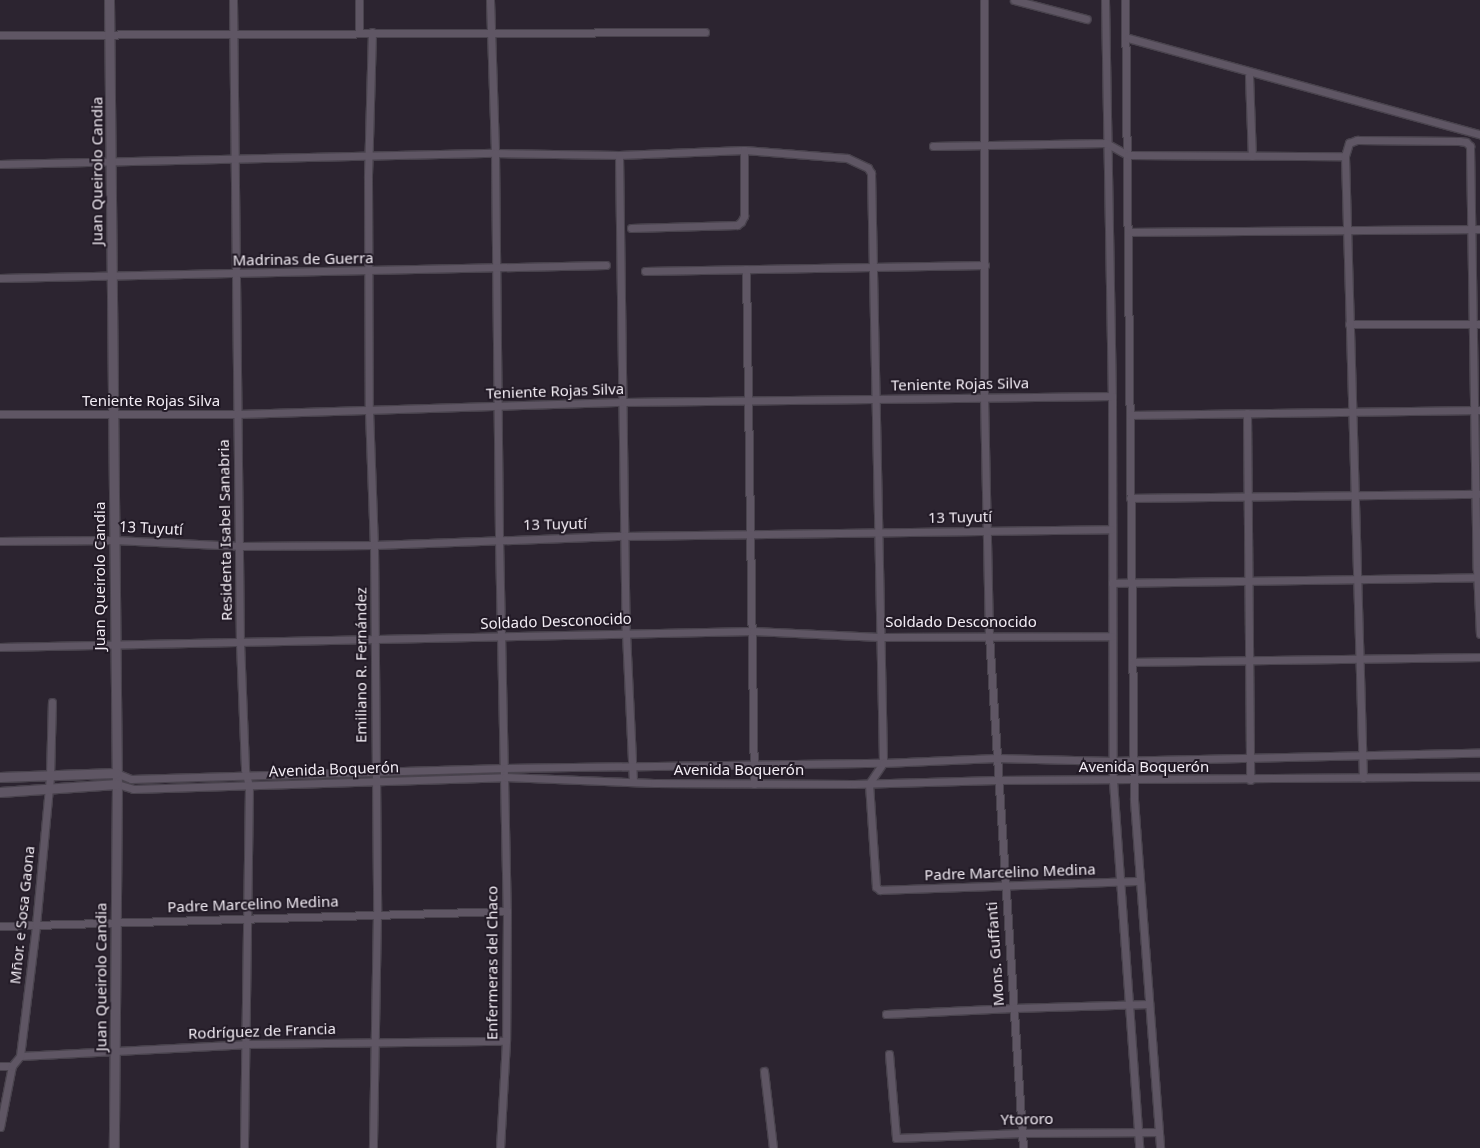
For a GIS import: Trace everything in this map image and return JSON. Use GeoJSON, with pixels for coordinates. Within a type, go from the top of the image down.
{"type":"FeatureCollection","features":[{"type":"Feature","properties":{"kind":"street","name":"Juan Queirolo Candia"},"geometry":{"type":"LineString","coordinates":[[110,0],[117,784],[114,1148]]}},
{"type":"Feature","properties":{"kind":"street","name":"Residenta Isabel Sanabria"},"geometry":{"type":"LineString","coordinates":[[232,0],[234,33],[234,274],[238,414],[240,643],[246,775],[249,786],[244,1148]]}},
{"type":"Feature","properties":{"kind":"street"},"geometry":{"type":"LineString","coordinates":[[359,0],[359,32]]}},
{"type":"Feature","properties":{"kind":"street","name":"Enfermeras del Chaco"},"geometry":{"type":"LineString","coordinates":[[490,0],[495,154],[499,539],[505,768],[506,1041],[500,1148]]}},
{"type":"Feature","properties":{"kind":"street","name":"Mons. Guffanti"},"geometry":{"type":"LineString","coordinates":[[984,0],[986,265],[984,397],[989,636],[997,780],[1023,1148]]}},
{"type":"Feature","properties":{"kind":"street"},"geometry":{"type":"LineString","coordinates":[[1014,0],[1087,19]]}},
{"type":"Feature","properties":{"kind":"street"},"geometry":{"type":"LineString","coordinates":[[1105,0],[1106,142],[1112,396],[1113,781],[1139,1148]]}},
{"type":"Feature","properties":{"kind":"street"},"geometry":{"type":"LineString","coordinates":[[1125,0],[1133,760],[1160,1148]]}},
{"type":"Feature","properties":{"kind":"street","name":"Emiliano R. Fernández"},"geometry":{"type":"LineString","coordinates":[[372,32],[369,158],[369,411],[374,545],[377,913],[374,1148]]}},
{"type":"Feature","properties":{"kind":"street"},"geometry":{"type":"LineString","coordinates":[[0,35],[706,32]]}},
{"type":"Feature","properties":{"kind":"street"},"geometry":{"type":"LineString","coordinates":[[1128,38],[1480,134]]}},
{"type":"Feature","properties":{"kind":"street"},"geometry":{"type":"LineString","coordinates":[[1249,76],[1252,156]]}},
{"type":"Feature","properties":{"kind":"street"},"geometry":{"type":"LineString","coordinates":[[1363,778],[1351,412],[1346,156],[1349,143],[1357,140],[1466,142],[1470,146],[1471,230],[1476,324],[1480,634]]}},
{"type":"Feature","properties":{"kind":"street"},"geometry":{"type":"LineString","coordinates":[[933,146],[1106,142],[1127,155],[1346,156]]}},
{"type":"Feature","properties":{"kind":"street"},"geometry":{"type":"LineString","coordinates":[[0,164],[495,154],[620,156],[744,150],[847,158],[868,168],[871,173],[874,267],[883,763],[869,784]]}},
{"type":"Feature","properties":{"kind":"street"},"geometry":{"type":"LineString","coordinates":[[631,228],[737,225],[744,216],[744,150]]}},
{"type":"Feature","properties":{"kind":"street"},"geometry":{"type":"LineString","coordinates":[[620,156],[624,536],[626,632],[633,782]]}},
{"type":"Feature","properties":{"kind":"street"},"geometry":{"type":"LineString","coordinates":[[1128,232],[1480,229]]}},
{"type":"Feature","properties":{"kind":"street","name":"Madrinas de Guerra"},"geometry":{"type":"LineString","coordinates":[[0,278],[496,269],[606,265]]}},
{"type":"Feature","properties":{"kind":"street"},"geometry":{"type":"LineString","coordinates":[[645,271],[986,265]]}},
{"type":"Feature","properties":{"kind":"street"},"geometry":{"type":"LineString","coordinates":[[746,268],[746,345],[750,400],[754,784]]}},
{"type":"Feature","properties":{"kind":"street"},"geometry":{"type":"LineString","coordinates":[[1349,324],[1476,324]]}},
{"type":"Feature","properties":{"kind":"street","name":"Teniente Rojas Silva"},"geometry":{"type":"LineString","coordinates":[[0,414],[113,416],[238,414],[624,402],[1112,396]]}},
{"type":"Feature","properties":{"kind":"street"},"geometry":{"type":"LineString","coordinates":[[1130,415],[1477,410]]}},
{"type":"Feature","properties":{"kind":"street"},"geometry":{"type":"LineString","coordinates":[[1247,413],[1250,581],[1250,780]]}},
{"type":"Feature","properties":{"kind":"street"},"geometry":{"type":"LineString","coordinates":[[1130,498],[1478,494]]}},
{"type":"Feature","properties":{"kind":"street","name":"13 Tuyutí"},"geometry":{"type":"LineString","coordinates":[[0,541],[114,540],[240,546],[374,545],[624,536],[988,530],[1111,530]]}},
{"type":"Feature","properties":{"kind":"street"},"geometry":{"type":"LineString","coordinates":[[1112,583],[1479,577]]}},
{"type":"Feature","properties":{"kind":"street","name":"Soldado Desconocido"},"geometry":{"type":"LineString","coordinates":[[0,647],[115,646],[626,632],[753,631],[880,636],[1112,636]]}},
{"type":"Feature","properties":{"kind":"street"},"geometry":{"type":"LineString","coordinates":[[1132,662],[1480,657]]}},
{"type":"Feature","properties":{"kind":"street","name":"Mñor. e Sosa Gaona"},"geometry":{"type":"LineString","coordinates":[[20,1056],[36,925],[49,788],[52,702]]}},
{"type":"Feature","properties":{"kind":"street","name":"Avenida Boquerón"},"geometry":{"type":"LineString","coordinates":[[0,777],[116,773],[131,779],[505,768],[883,763],[996,758],[1114,761],[1250,756],[1480,753]]}},
{"type":"Feature","properties":{"kind":"street","name":"Avenida Boquerón"},"geometry":{"type":"LineString","coordinates":[[0,792],[117,784],[132,789],[505,777],[633,782],[869,784],[997,780],[1134,781],[1480,777]]}},
{"type":"Feature","properties":{"kind":"street","name":"Padre Marcelino Medina"},"geometry":{"type":"LineString","coordinates":[[869,784],[876,888],[880,890],[1140,881]]}},
{"type":"Feature","properties":{"kind":"street","name":"Padre Marcelino Medina"},"geometry":{"type":"LineString","coordinates":[[0,926],[377,913],[506,911]]}},
{"type":"Feature","properties":{"kind":"street"},"geometry":{"type":"LineString","coordinates":[[886,1014],[1149,1004]]}},
{"type":"Feature","properties":{"kind":"street","name":"Rodríguez de Francia"},"geometry":{"type":"LineString","coordinates":[[20,1056],[246,1044],[375,1041],[506,1041]]}},
{"type":"Feature","properties":{"kind":"street","name":"Ytororo"},"geometry":{"type":"LineString","coordinates":[[889,1054],[896,1138],[1022,1132],[1159,1132]]}},
{"type":"Feature","properties":{"kind":"street"},"geometry":{"type":"LineString","coordinates":[[0,1126],[12,1066],[20,1056]]}},
{"type":"Feature","properties":{"kind":"street"},"geometry":{"type":"LineString","coordinates":[[0,1066],[12,1066]]}},
{"type":"Feature","properties":{"kind":"street"},"geometry":{"type":"LineString","coordinates":[[764,1071],[773,1148]]}}]}
